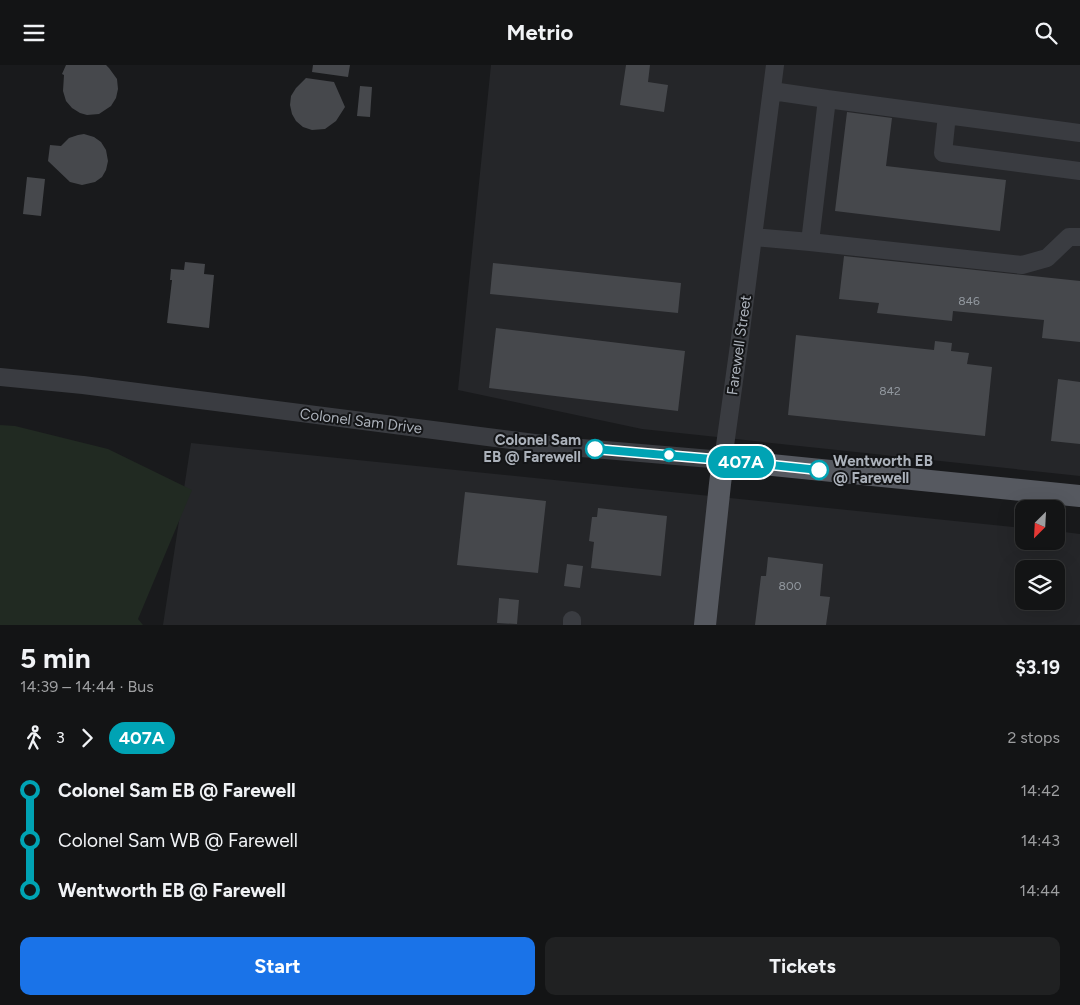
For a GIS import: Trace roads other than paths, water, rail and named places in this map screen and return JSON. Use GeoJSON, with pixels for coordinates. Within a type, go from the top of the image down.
{"type":"FeatureCollection","features":[{"type":"Feature","properties":{"kind":"main road"},"geometry":{"type":"LineString","coordinates":[[723,460],[1080,496]]}},
{"type":"Feature","properties":{"kind":"main road","name":"Farewell Street"},"geometry":{"type":"LineString","coordinates":[[705,625],[723,460]]}},
{"type":"Feature","properties":{"kind":"street","name":"Farewell Street"},"geometry":{"type":"LineString","coordinates":[[723,460],[775,65]]}},
{"type":"Feature","properties":{"kind":"street"},"geometry":{"type":"LineString","coordinates":[[772,91],[1080,133]]}},
{"type":"Feature","properties":{"kind":"street"},"geometry":{"type":"LineString","coordinates":[[810,242],[827,99]]}},
{"type":"Feature","properties":{"kind":"street"},"geometry":{"type":"LineString","coordinates":[[947,115],[943,153],[1080,171]]}},
{"type":"Feature","properties":{"kind":"street"},"geometry":{"type":"LineString","coordinates":[[753,237],[1022,265],[1047,258],[1069,237],[1080,237]]}},
{"type":"Feature","properties":{"kind":"street","name":"Colonel Sam Drive"},"geometry":{"type":"LineString","coordinates":[[0,377],[82,385],[558,446],[723,460]]}},
{"type":"Feature","properties":{"kind":"place","name":"Colonel Sam EB @ Farewell"},"geometry":{"type":"Point","coordinates":[595,449]}},
{"type":"Feature","properties":{"kind":"place","name":"Wentworth EB @ Farewell"},"geometry":{"type":"Point","coordinates":[819,470]}}]}
